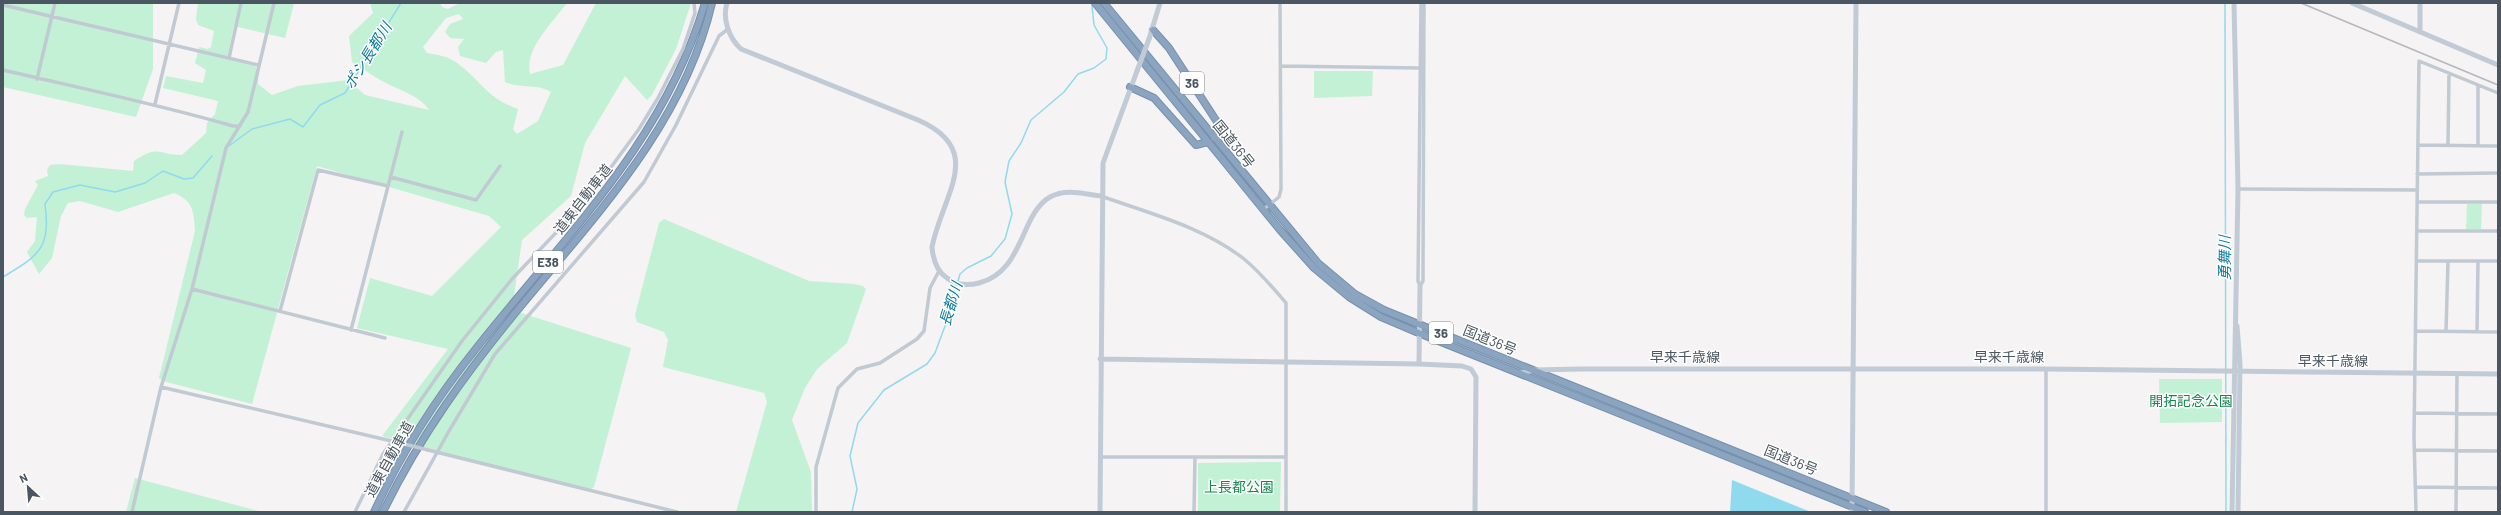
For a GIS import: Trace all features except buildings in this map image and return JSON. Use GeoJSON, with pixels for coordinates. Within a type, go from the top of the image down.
{"type":"FeatureCollection","features":[{"type":"Feature","properties":{"kind":"highway","name":"道東自動車道"},"geometry":{"type":"LineString","coordinates":[[374,512],[419,428],[447,386],[477,346],[599,200],[632,155],[662,107],[678,74],[705,3]]}},
{"type":"Feature","properties":{"kind":"highway","name":"道東自動車道"},"geometry":{"type":"LineString","coordinates":[[383,512],[427,432],[455,390],[521,306],[606,204],[639,161],[686,77],[712,3]]}},
{"type":"Feature","properties":{"kind":"highway","name":"国道36号"},"geometry":{"type":"LineString","coordinates":[[1095,3],[1208,142],[1314,268],[1349,297],[1381,317],[1421,334],[1521,373],[1852,509],[1865,512]]}},
{"type":"Feature","properties":{"kind":"highway","name":"国道36号"},"geometry":{"type":"LineString","coordinates":[[1104,3],[1318,263],[1355,294],[1384,310],[1886,512]]}},
{"type":"Feature","properties":{"kind":"highway","name":"36"},"geometry":{"type":"LineString","coordinates":[[1153,30],[1169,48],[1221,128],[1214,138]]}},
{"type":"Feature","properties":{"kind":"highway"},"geometry":{"type":"LineString","coordinates":[[1130,87],[1154,98],[1196,145],[1208,142]]}},
{"type":"Feature","properties":{"kind":"street"},"geometry":{"type":"LineString","coordinates":[[37,78],[55,3]]}},
{"type":"Feature","properties":{"kind":"street"},"geometry":{"type":"LineString","coordinates":[[155,104],[179,3]]}},
{"type":"Feature","properties":{"kind":"street"},"geometry":{"type":"LineString","coordinates":[[229,58],[241,3]]}},
{"type":"Feature","properties":{"kind":"street"},"geometry":{"type":"LineString","coordinates":[[132,512],[161,387],[192,289],[226,148],[248,112],[274,3]]}},
{"type":"Feature","properties":{"kind":"street"},"geometry":{"type":"LineString","coordinates":[[356,512],[383,454],[462,341],[487,309],[587,200],[639,129],[658,98],[680,55],[695,13],[694,3]]}},
{"type":"Feature","properties":{"kind":"street"},"geometry":{"type":"LineString","coordinates":[[727,3],[725,9],[728,29],[734,42],[741,49],[918,120],[943,133],[952,147],[956,163],[951,189],[932,247],[933,259],[939,271],[950,280],[959,284],[972,284],[985,281],[999,273],[1015,252],[1035,213],[1049,197],[1068,192],[1101,196],[1162,217],[1210,238],[1243,258],[1264,278],[1286,303],[1286,512]]}},
{"type":"Feature","properties":{"kind":"street"},"geometry":{"type":"LineString","coordinates":[[1100,512],[1101,196],[1103,163],[1130,87],[1153,30],[1160,3]]}},
{"type":"Feature","properties":{"kind":"street"},"geometry":{"type":"LineString","coordinates":[[1264,209],[1279,197],[1281,189],[1280,3]]}},
{"type":"Feature","properties":{"kind":"street"},"geometry":{"type":"LineString","coordinates":[[1419,364],[1421,334],[1420,286],[1422,281],[1422,3]]}},
{"type":"Feature","properties":{"kind":"street"},"geometry":{"type":"LineString","coordinates":[[1852,509],[1856,3]]}},
{"type":"Feature","properties":{"kind":"street"},"geometry":{"type":"LineString","coordinates":[[2232,512],[2228,372],[2236,319],[2238,189],[2234,3]]}},
{"type":"Feature","properties":{"kind":"street"},"geometry":{"type":"LineString","coordinates":[[2352,3],[2364,5],[2420,32],[2498,65]]}},
{"type":"Feature","properties":{"kind":"street"},"geometry":{"type":"LineString","coordinates":[[2420,3],[2420,32]]}},
{"type":"Feature","properties":{"kind":"street"},"geometry":{"type":"LineString","coordinates":[[3,5],[170,43],[258,65]]}},
{"type":"Feature","properties":{"kind":"street"},"geometry":{"type":"LineString","coordinates":[[404,512],[439,452],[449,431],[496,354],[644,182],[676,125],[719,36],[728,29]]}},
{"type":"Feature","properties":{"kind":"street"},"geometry":{"type":"LineString","coordinates":[[2416,512],[2415,413],[2419,61],[2498,94]]}},
{"type":"Feature","properties":{"kind":"street"},"geometry":{"type":"LineString","coordinates":[[1281,66],[1421,68]]}},
{"type":"Feature","properties":{"kind":"street"},"geometry":{"type":"LineString","coordinates":[[3,70],[155,104],[233,126],[240,126]]}},
{"type":"Feature","properties":{"kind":"street"},"geometry":{"type":"LineString","coordinates":[[2448,146],[2449,73]]}},
{"type":"Feature","properties":{"kind":"street"},"geometry":{"type":"LineString","coordinates":[[2478,85],[2478,146]]}},
{"type":"Feature","properties":{"kind":"street"},"geometry":{"type":"LineString","coordinates":[[351,330],[402,132]]}},
{"type":"Feature","properties":{"kind":"street"},"geometry":{"type":"LineString","coordinates":[[2418,145],[2498,146]]}},
{"type":"Feature","properties":{"kind":"street"},"geometry":{"type":"LineString","coordinates":[[391,177],[476,200],[500,166]]}},
{"type":"Feature","properties":{"kind":"street"},"geometry":{"type":"LineString","coordinates":[[280,312],[318,170],[388,186]]}},
{"type":"Feature","properties":{"kind":"street"},"geometry":{"type":"LineString","coordinates":[[2417,174],[2498,173]]}},
{"type":"Feature","properties":{"kind":"street"},"geometry":{"type":"LineString","coordinates":[[2238,189],[2417,190]]}},
{"type":"Feature","properties":{"kind":"street"},"geometry":{"type":"LineString","coordinates":[[2417,202],[2498,202]]}},
{"type":"Feature","properties":{"kind":"street"},"geometry":{"type":"LineString","coordinates":[[2417,231],[2498,231]]}},
{"type":"Feature","properties":{"kind":"street"},"geometry":{"type":"LineString","coordinates":[[2417,261],[2498,261]]}},
{"type":"Feature","properties":{"kind":"street"},"geometry":{"type":"LineString","coordinates":[[2446,331],[2448,261]]}},
{"type":"Feature","properties":{"kind":"street"},"geometry":{"type":"LineString","coordinates":[[2477,332],[2478,261]]}},
{"type":"Feature","properties":{"kind":"street"},"geometry":{"type":"LineString","coordinates":[[812,512],[816,510],[814,489],[816,467],[838,388],[857,369],[880,363],[917,339],[924,331],[930,288],[939,271]]}},
{"type":"Feature","properties":{"kind":"street"},"geometry":{"type":"LineString","coordinates":[[192,289],[385,338]]}},
{"type":"Feature","properties":{"kind":"street"},"geometry":{"type":"LineString","coordinates":[[2236,319],[2239,340],[2238,512]]}},
{"type":"Feature","properties":{"kind":"street"},"geometry":{"type":"LineString","coordinates":[[2416,331],[2498,332]]}},
{"type":"Feature","properties":{"kind":"street"},"geometry":{"type":"LineString","coordinates":[[1100,359],[1419,364],[1462,366],[1471,369],[1476,377],[1475,512]]}},
{"type":"Feature","properties":{"kind":"street"},"geometry":{"type":"LineString","coordinates":[[2046,369],[2046,512]]}},
{"type":"Feature","properties":{"kind":"street","name":"早来千歳線"},"geometry":{"type":"LineString","coordinates":[[1521,373],[1534,370],[2046,369],[2498,374]]}},
{"type":"Feature","properties":{"kind":"street"},"geometry":{"type":"LineString","coordinates":[[2456,512],[2457,374]]}},
{"type":"Feature","properties":{"kind":"street"},"geometry":{"type":"LineString","coordinates":[[161,387],[439,452],[677,512]]}},
{"type":"Feature","properties":{"kind":"street"},"geometry":{"type":"LineString","coordinates":[[2415,413],[2498,414]]}},
{"type":"Feature","properties":{"kind":"street"},"geometry":{"type":"LineString","coordinates":[[2416,450],[2498,451]]}},
{"type":"Feature","properties":{"kind":"street"},"geometry":{"type":"LineString","coordinates":[[1100,457],[1286,457]]}},
{"type":"Feature","properties":{"kind":"street"},"geometry":{"type":"LineString","coordinates":[[1194,512],[1195,457]]}},
{"type":"Feature","properties":{"kind":"street"},"geometry":{"type":"LineString","coordinates":[[2416,487],[2498,488]]}},
{"type":"Feature","properties":{"kind":"green space"},"geometry":{"type":"Polygon","coordinates":[[[3,3],[153,3],[153,69],[136,117],[3,87],[3,3]]]}},
{"type":"Feature","properties":{"kind":"green space"},"geometry":{"type":"Polygon","coordinates":[[[198,3],[294,4],[285,38],[234,26],[227,59],[255,66],[259,72],[258,84],[272,95],[298,86],[348,80],[365,95],[429,110],[426,105],[417,98],[380,80],[352,62],[349,36],[373,13],[370,3],[440,3],[442,7],[448,9],[460,3],[567,3],[535,46],[529,65],[530,74],[563,65],[596,3],[691,3],[676,49],[652,95],[647,100],[625,76],[585,143],[571,196],[522,240],[512,310],[631,348],[594,487],[591,489],[428,450],[382,436],[448,349],[357,328],[370,278],[432,296],[501,227],[489,216],[317,166],[252,404],[166,382],[159,378],[195,231],[193,212],[189,203],[180,196],[174,193],[118,212],[80,201],[68,203],[61,216],[52,258],[39,274],[27,252],[35,241],[37,217],[27,218],[24,215],[25,209],[38,185],[35,181],[48,176],[47,170],[50,165],[59,164],[133,171],[134,161],[142,156],[154,152],[182,155],[206,133],[207,123],[215,114],[218,101],[163,88],[166,76],[203,83],[206,70],[195,63],[199,47],[208,49],[211,47],[214,31],[198,25],[196,19],[198,3]],[[459,14],[446,18],[423,47],[427,53],[443,56],[454,61],[465,69],[498,100],[518,109],[513,129],[517,134],[538,121],[551,92],[546,89],[505,82],[503,50],[496,52],[486,63],[460,56],[458,47],[464,39],[450,38],[445,32],[450,24],[463,19],[459,14]]]}},
{"type":"Feature","properties":{"kind":"green space"},"geometry":{"type":"Polygon","coordinates":[[[1314,71],[1373,71],[1372,96],[1314,98],[1314,71]]]}},
{"type":"Feature","properties":{"kind":"green space"},"geometry":{"type":"Polygon","coordinates":[[[2467,204],[2482,204],[2481,229],[2466,229],[2467,204]]]}},
{"type":"Feature","properties":{"kind":"green space"},"geometry":{"type":"Polygon","coordinates":[[[664,219],[809,281],[854,284],[863,286],[866,289],[847,343],[817,369],[805,388],[792,420],[811,472],[812,512],[736,512],[767,402],[764,393],[663,367],[668,340],[664,332],[637,322],[635,315],[659,223],[664,219]]]}},
{"type":"Feature","properties":{"kind":"green space","name":"開拓記念公園"},"geometry":{"type":"Polygon","coordinates":[[[2159,379],[2222,379],[2222,422],[2160,423],[2159,379]]]}},
{"type":"Feature","properties":{"kind":"green space","name":"上長都公園"},"geometry":{"type":"Polygon","coordinates":[[[1281,462],[1280,512],[1198,512],[1198,463],[1281,462]]]}},
{"type":"Feature","properties":{"kind":"green space"},"geometry":{"type":"Polygon","coordinates":[[[135,478],[262,512],[126,512],[135,478]]]}},
{"type":"Feature","properties":{"kind":"water"},"geometry":{"type":"Polygon","coordinates":[[[1732,480],[1811,512],[1730,512],[1732,480]]]}},
{"type":"Feature","properties":{"kind":"waterway","name":"ポシ長都川"},"geometry":{"type":"LineString","coordinates":[[229,146],[252,129],[290,119],[303,127],[320,105],[345,93],[401,3]]}},
{"type":"Feature","properties":{"kind":"waterway","name":"勇舞川"},"geometry":{"type":"LineString","coordinates":[[2225,3],[2226,512]]}},
{"type":"Feature","properties":{"kind":"waterway","name":"長都川"},"geometry":{"type":"LineString","coordinates":[[958,281],[960,274],[967,268],[991,256],[1005,239],[1012,214],[1005,182],[1009,161],[1021,143],[1031,120],[1064,92],[1078,74],[1094,68],[1106,59],[1107,48],[1094,25],[1092,6]]}},
{"type":"Feature","properties":{"kind":"waterway","name":"ポシ長都川"},"geometry":{"type":"LineString","coordinates":[[3,277],[25,263],[39,250],[44,241],[46,231],[45,204],[53,192],[80,185],[115,192],[145,183],[163,171],[184,179],[193,178],[212,156]]}},
{"type":"Feature","properties":{"kind":"waterway","name":"長都川"},"geometry":{"type":"LineString","coordinates":[[852,512],[857,489],[850,456],[858,423],[884,390],[927,364],[935,353],[948,318],[949,306],[956,285]]}},
{"type":"Feature","properties":{"kind":"railway"},"geometry":{"type":"LineString","coordinates":[[2301,3],[2498,85]]}}]}
